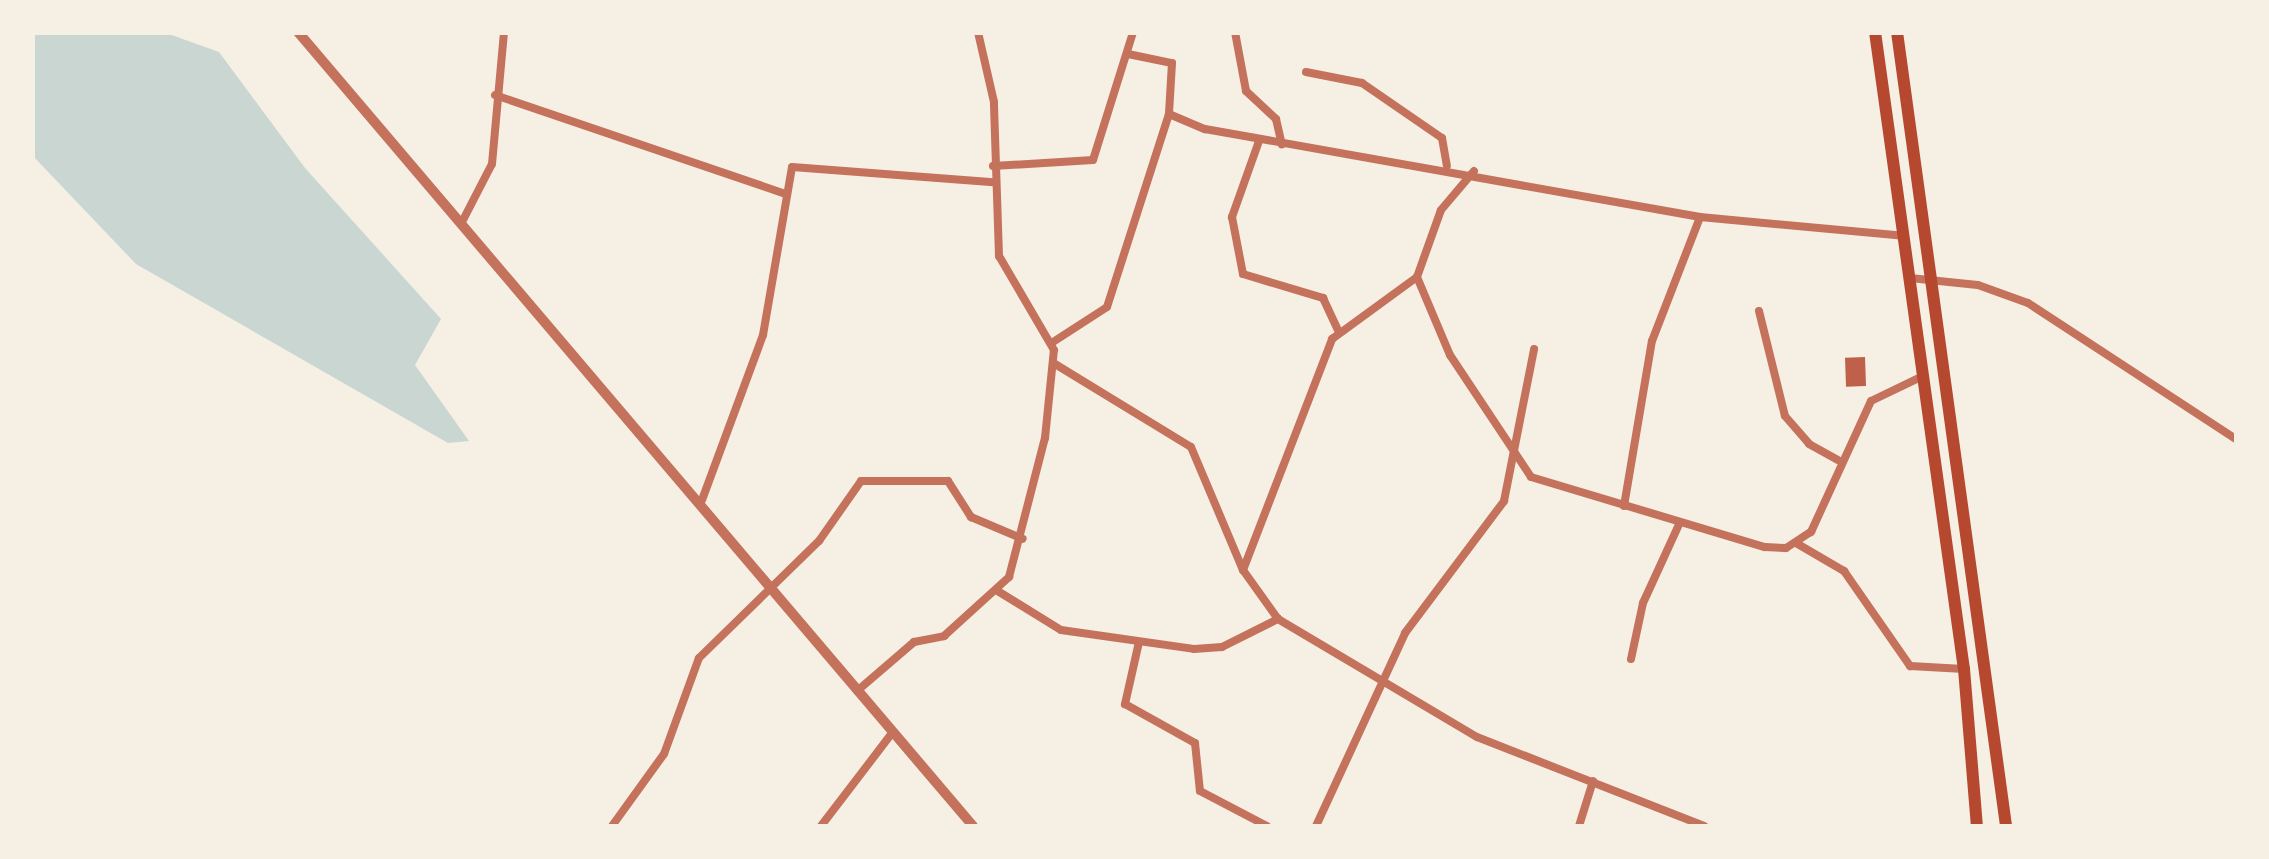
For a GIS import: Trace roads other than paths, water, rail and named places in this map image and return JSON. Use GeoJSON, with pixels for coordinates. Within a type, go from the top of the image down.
{"type":"FeatureCollection","features":[{"type":"Feature","properties":{"kind":"main road"},"geometry":{"type":"LineString","coordinates":[[1875,32],[1964,669],[1976,826]]}},
{"type":"Feature","properties":{"kind":"main road"},"geometry":{"type":"LineString","coordinates":[[1897,32],[1938,281],[2006,826]]}},
{"type":"Feature","properties":{"kind":"street"},"geometry":{"type":"LineString","coordinates":[[298,32],[772,581],[857,691],[973,826]]}},
{"type":"Feature","properties":{"kind":"street"},"geometry":{"type":"LineString","coordinates":[[462,222],[492,164],[504,32]]}},
{"type":"Feature","properties":{"kind":"street"},"geometry":{"type":"LineString","coordinates":[[857,691],[996,590],[1023,539],[1055,364],[1053,342],[1003,270],[992,182],[994,102],[978,32]]}},
{"type":"Feature","properties":{"kind":"street"},"geometry":{"type":"LineString","coordinates":[[993,166],[1093,160],[1132,32]]}},
{"type":"Feature","properties":{"kind":"street"},"geometry":{"type":"LineString","coordinates":[[1235,32],[1246,91],[1276,120],[1282,144]]}},
{"type":"Feature","properties":{"kind":"street"},"geometry":{"type":"LineString","coordinates":[[1053,342],[1107,307],[1170,114],[1172,62],[1128,54]]}},
{"type":"Feature","properties":{"kind":"street"},"geometry":{"type":"LineString","coordinates":[[1306,72],[1362,83],[1442,138],[1447,166]]}},
{"type":"Feature","properties":{"kind":"street"},"geometry":{"type":"LineString","coordinates":[[496,95],[786,194]]}},
{"type":"Feature","properties":{"kind":"street"},"geometry":{"type":"LineString","coordinates":[[1170,114],[1259,141],[1447,166],[1700,217],[1904,236]]}},
{"type":"Feature","properties":{"kind":"street"},"geometry":{"type":"LineString","coordinates":[[1259,141],[1232,217],[1243,274],[1323,298],[1338,330]]}},
{"type":"Feature","properties":{"kind":"street"},"geometry":{"type":"LineString","coordinates":[[702,500],[763,336],[786,194],[796,164],[992,182]]}},
{"type":"Feature","properties":{"kind":"street"},"geometry":{"type":"LineString","coordinates":[[1243,570],[1338,330],[1418,277],[1441,210],[1474,171]]}},
{"type":"Feature","properties":{"kind":"street"},"geometry":{"type":"LineString","coordinates":[[1624,506],[1652,341],[1700,217]]}},
{"type":"Feature","properties":{"kind":"street"},"geometry":{"type":"LineString","coordinates":[[1418,277],[1450,355],[1540,482],[1765,547],[1796,544],[1844,571],[1910,666],[1964,669]]}},
{"type":"Feature","properties":{"kind":"street"},"geometry":{"type":"LineString","coordinates":[[1910,278],[2028,303],[2236,439]]}},
{"type":"Feature","properties":{"kind":"street"},"geometry":{"type":"LineString","coordinates":[[1760,311],[1785,416],[1809,444],[1838,460]]}},
{"type":"Feature","properties":{"kind":"street"},"geometry":{"type":"LineString","coordinates":[[1316,826],[1383,676],[1425,600],[1497,513],[1518,453],[1534,348]]}},
{"type":"Feature","properties":{"kind":"street"},"geometry":{"type":"LineString","coordinates":[[1055,364],[1191,447],[1243,570],[1278,619],[1383,676],[1477,737],[1704,826]]}},
{"type":"Feature","properties":{"kind":"street"},"geometry":{"type":"LineString","coordinates":[[1796,544],[1822,516],[1838,460],[1879,392],[1923,376]]}},
{"type":"Feature","properties":{"kind":"street"},"geometry":{"type":"LineString","coordinates":[[612,826],[664,754],[691,669],[772,581],[819,541],[852,488],[880,474],[948,481],[971,517],[1023,539]]}},
{"type":"Feature","properties":{"kind":"street"},"geometry":{"type":"LineString","coordinates":[[1630,659],[1643,603],[1680,522]]}},
{"type":"Feature","properties":{"kind":"street"},"geometry":{"type":"LineString","coordinates":[[996,590],[1062,630],[1139,642],[1222,648],[1278,619]]}},
{"type":"Feature","properties":{"kind":"street"},"geometry":{"type":"LineString","coordinates":[[1139,642],[1125,704],[1195,743],[1200,791],[1267,826]]}},
{"type":"Feature","properties":{"kind":"street"},"geometry":{"type":"LineString","coordinates":[[821,826],[892,733]]}},
{"type":"Feature","properties":{"kind":"street"},"geometry":{"type":"LineString","coordinates":[[1579,826],[1594,780]]}}]}
